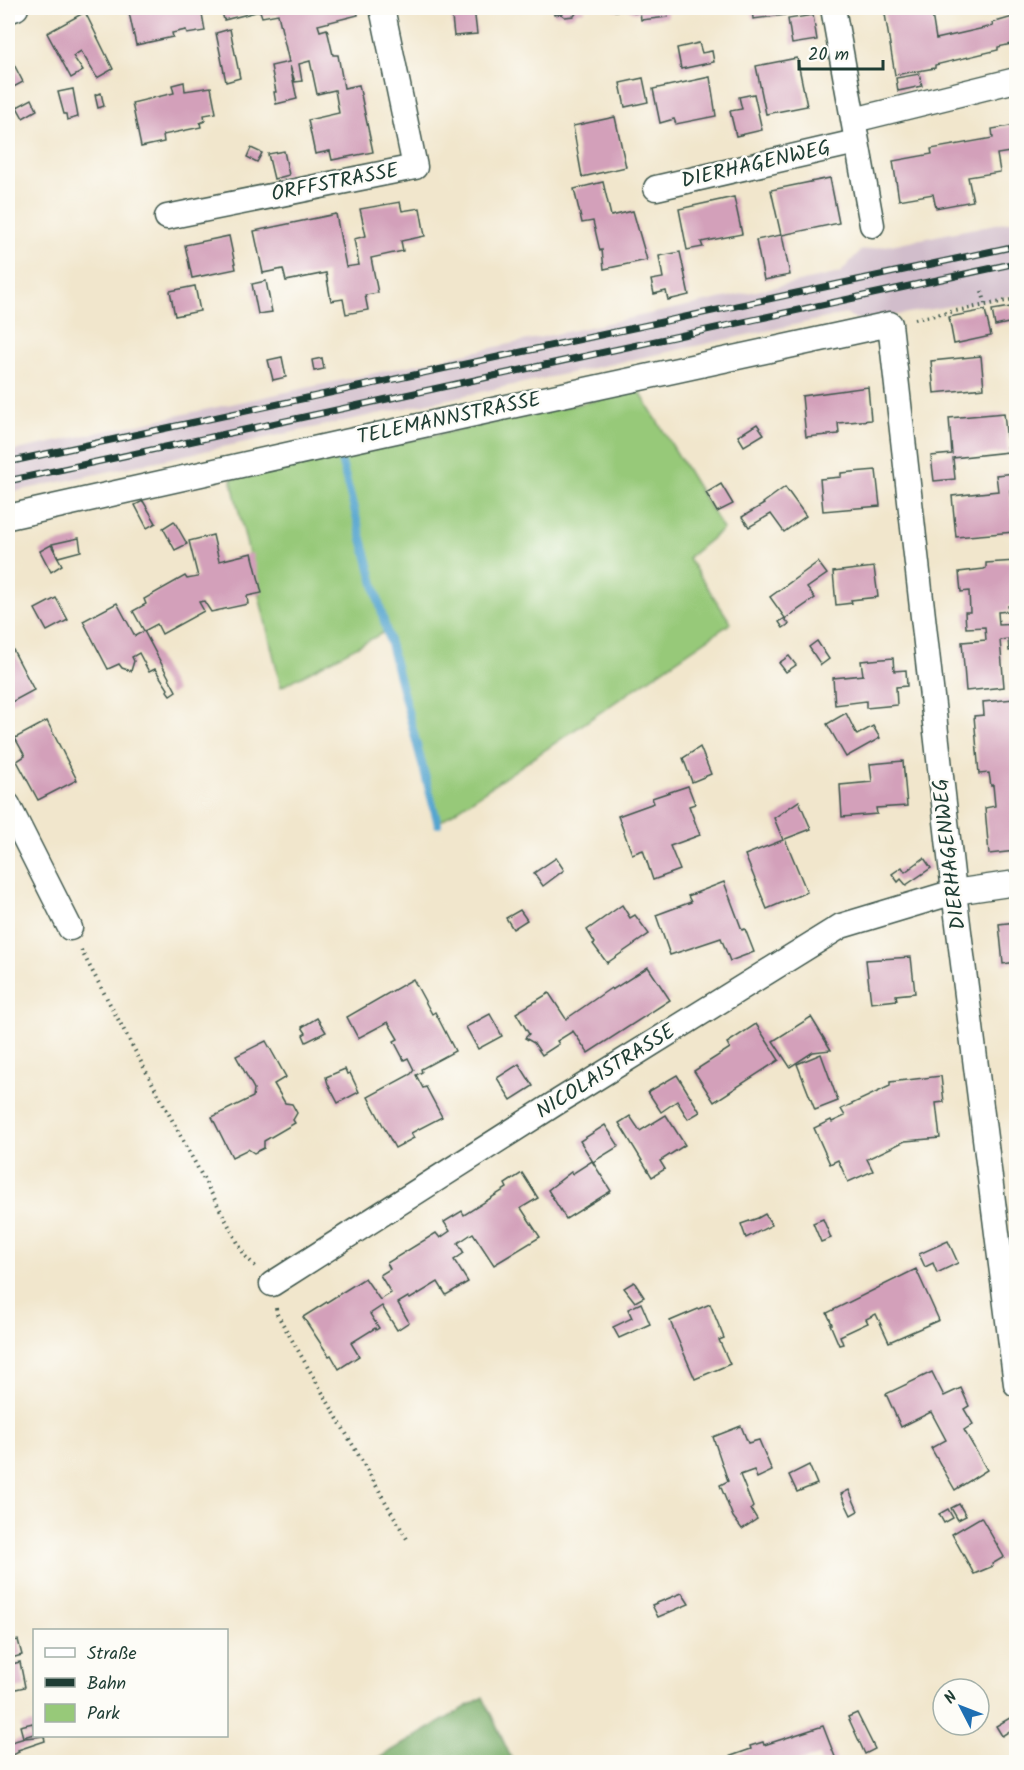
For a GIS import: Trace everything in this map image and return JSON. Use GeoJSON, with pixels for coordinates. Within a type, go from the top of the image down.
{"type":"FeatureCollection","features":[{"type":"Feature","properties":{"kind":"street"},"geometry":{"type":"LineString","coordinates":[[8,11],[16,8]]}},
{"type":"Feature","properties":{"kind":"street","name":"ORFFSTRASSE"},"geometry":{"type":"LineString","coordinates":[[167,217],[415,167],[382,8]]}},
{"type":"Feature","properties":{"kind":"street","name":"DIERHAGENWEG"},"geometry":{"type":"LineString","coordinates":[[834,8],[872,225]]}},
{"type":"Feature","properties":{"kind":"street"},"geometry":{"type":"LineString","coordinates":[[855,131],[1017,80]]}},
{"type":"Feature","properties":{"kind":"street","name":"DIERHAGENWEG"},"geometry":{"type":"LineString","coordinates":[[657,188],[855,131]]}},
{"type":"Feature","properties":{"kind":"street","name":"DIERHAGENWEG"},"geometry":{"type":"LineString","coordinates":[[890,324],[954,891],[1017,1384]]}},
{"type":"Feature","properties":{"kind":"street","name":"TELEMANNSTRASSE"},"geometry":{"type":"LineString","coordinates":[[8,518],[336,444],[890,324]]}},
{"type":"Feature","properties":{"kind":"street"},"geometry":{"type":"LineString","coordinates":[[8,805],[70,928]]}},
{"type":"Feature","properties":{"kind":"street","name":"NICOLAISTRASSE"},"geometry":{"type":"LineString","coordinates":[[272,1284],[841,926],[954,891],[1017,883]]}},
{"type":"Feature","properties":{"kind":"path"},"geometry":{"type":"LineString","coordinates":[[982,291],[986,306]]}},
{"type":"Feature","properties":{"kind":"path"},"geometry":{"type":"LineString","coordinates":[[890,324],[1017,299]]}},
{"type":"Feature","properties":{"kind":"path"},"geometry":{"type":"LineString","coordinates":[[70,928],[245,1256],[272,1284],[278,1314],[407,1539]]}},
{"type":"Feature","properties":{"kind":"shaded area"},"geometry":{"type":"Polygon","coordinates":[[[1016,220],[1016,295],[861,321],[845,314],[8,493],[8,452],[840,273],[860,251],[1016,220]]]}},
{"type":"Feature","properties":{"kind":"green space"},"geometry":{"type":"Polygon","coordinates":[[[639,391],[723,529],[688,558],[731,623],[438,823],[388,630],[281,687],[231,479],[639,391]]]}},
{"type":"Feature","properties":{"kind":"green space"},"geometry":{"type":"Polygon","coordinates":[[[483,1697],[513,1762],[372,1762],[483,1697]]]}},
{"type":"Feature","properties":{"kind":"building"},"geometry":{"type":"Polygon","coordinates":[[[128,8],[201,8],[205,31],[187,34],[186,30],[172,33],[173,37],[136,45],[128,8]]]}},
{"type":"Feature","properties":{"kind":"building"},"geometry":{"type":"Polygon","coordinates":[[[221,8],[357,8],[358,15],[318,25],[320,31],[327,29],[333,55],[338,55],[344,88],[359,85],[373,152],[332,160],[330,151],[315,154],[308,120],[339,113],[335,90],[317,94],[310,61],[299,64],[302,81],[295,82],[290,66],[297,99],[276,104],[271,66],[289,62],[278,14],[262,17],[260,11],[224,20],[221,8]]]}},
{"type":"Feature","properties":{"kind":"building"},"geometry":{"type":"Polygon","coordinates":[[[451,8],[474,8],[477,34],[454,36],[451,8]]]}},
{"type":"Feature","properties":{"kind":"building"},"geometry":{"type":"Polygon","coordinates":[[[553,8],[584,8],[585,11],[565,17],[561,14],[554,15],[553,8]]]}},
{"type":"Feature","properties":{"kind":"building"},"geometry":{"type":"Polygon","coordinates":[[[614,8],[666,8],[668,17],[641,20],[640,12],[634,13],[628,9],[615,11],[614,8]]]}},
{"type":"Feature","properties":{"kind":"building"},"geometry":{"type":"Polygon","coordinates":[[[752,8],[784,8],[785,15],[753,19],[752,8]]]}},
{"type":"Feature","properties":{"kind":"building"},"geometry":{"type":"Polygon","coordinates":[[[884,8],[931,8],[936,39],[993,26],[992,23],[1016,16],[1016,43],[998,47],[998,50],[935,65],[935,68],[895,75],[884,8]]]}},
{"type":"Feature","properties":{"kind":"building"},"geometry":{"type":"Polygon","coordinates":[[[85,12],[113,69],[97,78],[81,51],[73,56],[83,71],[71,78],[47,33],[85,12]]]}},
{"type":"Feature","properties":{"kind":"building"},"geometry":{"type":"Polygon","coordinates":[[[813,15],[817,40],[792,44],[788,19],[813,15]]]}},
{"type":"Feature","properties":{"kind":"building"},"geometry":{"type":"Polygon","coordinates":[[[230,29],[240,78],[226,82],[216,33],[230,29]]]}},
{"type":"Feature","properties":{"kind":"building"},"geometry":{"type":"Polygon","coordinates":[[[699,43],[702,53],[712,51],[714,62],[681,69],[677,48],[699,43]]]}},
{"type":"Feature","properties":{"kind":"building"},"geometry":{"type":"Polygon","coordinates":[[[8,53],[23,82],[8,90],[8,53]]]}},
{"type":"Feature","properties":{"kind":"building"},"geometry":{"type":"Polygon","coordinates":[[[797,58],[807,106],[766,114],[756,66],[797,58]]]}},
{"type":"Feature","properties":{"kind":"building"},"geometry":{"type":"Polygon","coordinates":[[[919,74],[922,86],[898,91],[896,78],[919,74]]]}},
{"type":"Feature","properties":{"kind":"building"},"geometry":{"type":"Polygon","coordinates":[[[710,77],[716,116],[676,124],[674,119],[660,123],[653,89],[710,77]]]}},
{"type":"Feature","properties":{"kind":"building"},"geometry":{"type":"Polygon","coordinates":[[[643,78],[648,102],[625,107],[620,83],[643,78]]]}},
{"type":"Feature","properties":{"kind":"building"},"geometry":{"type":"Polygon","coordinates":[[[184,82],[185,91],[211,87],[216,113],[204,115],[205,121],[200,123],[201,127],[163,135],[164,142],[141,147],[132,103],[174,93],[172,85],[184,82]]]}},
{"type":"Feature","properties":{"kind":"building"},"geometry":{"type":"Polygon","coordinates":[[[73,89],[78,117],[67,120],[58,92],[73,89]]]}},
{"type":"Feature","properties":{"kind":"building"},"geometry":{"type":"Polygon","coordinates":[[[101,93],[104,106],[98,108],[95,95],[101,93]]]}},
{"type":"Feature","properties":{"kind":"building"},"geometry":{"type":"Polygon","coordinates":[[[754,94],[762,130],[736,136],[730,111],[742,109],[739,97],[754,94]]]}},
{"type":"Feature","properties":{"kind":"building"},"geometry":{"type":"Polygon","coordinates":[[[32,99],[37,110],[23,118],[17,107],[32,99]]]}},
{"type":"Feature","properties":{"kind":"building"},"geometry":{"type":"Polygon","coordinates":[[[615,117],[626,167],[582,177],[573,126],[615,117]]]}},
{"type":"Feature","properties":{"kind":"building"},"geometry":{"type":"Polygon","coordinates":[[[1016,125],[1016,151],[997,154],[1000,172],[968,177],[973,201],[936,208],[933,194],[899,200],[893,161],[932,154],[931,149],[993,138],[992,129],[1016,125]]]}},
{"type":"Feature","properties":{"kind":"building"},"geometry":{"type":"Polygon","coordinates":[[[251,148],[262,153],[257,162],[247,157],[251,148]]]}},
{"type":"Feature","properties":{"kind":"building"},"geometry":{"type":"Polygon","coordinates":[[[284,151],[289,175],[274,179],[268,154],[284,151]]]}},
{"type":"Feature","properties":{"kind":"building"},"geometry":{"type":"Polygon","coordinates":[[[830,178],[839,223],[782,235],[790,275],[764,280],[756,240],[781,235],[771,190],[830,178]]]}},
{"type":"Feature","properties":{"kind":"building"},"geometry":{"type":"Polygon","coordinates":[[[603,182],[611,216],[633,211],[647,260],[604,269],[602,250],[600,251],[593,221],[582,223],[574,189],[603,182]]]}},
{"type":"Feature","properties":{"kind":"building"},"geometry":{"type":"Polygon","coordinates":[[[734,197],[742,234],[701,242],[703,247],[687,250],[679,209],[734,197]]]}},
{"type":"Feature","properties":{"kind":"building"},"geometry":{"type":"Polygon","coordinates":[[[400,202],[402,211],[420,208],[425,236],[401,241],[403,251],[371,258],[378,293],[365,295],[368,310],[346,314],[343,299],[331,301],[326,273],[286,281],[283,269],[263,273],[254,231],[336,214],[346,267],[359,265],[354,239],[366,236],[360,209],[400,202]]]}},
{"type":"Feature","properties":{"kind":"building"},"geometry":{"type":"Polygon","coordinates":[[[229,236],[236,269],[192,278],[185,245],[229,236]]]}},
{"type":"Feature","properties":{"kind":"building"},"geometry":{"type":"Polygon","coordinates":[[[680,252],[689,295],[668,300],[666,291],[654,294],[651,280],[663,278],[659,256],[680,252]]]}},
{"type":"Feature","properties":{"kind":"building"},"geometry":{"type":"Polygon","coordinates":[[[266,281],[272,312],[258,314],[252,284],[266,281]]]}},
{"type":"Feature","properties":{"kind":"building"},"geometry":{"type":"Polygon","coordinates":[[[195,286],[200,311],[175,316],[170,291],[195,286]]]}},
{"type":"Feature","properties":{"kind":"building"},"geometry":{"type":"Polygon","coordinates":[[[1010,307],[1013,322],[995,326],[992,310],[1010,307]]]}},
{"type":"Feature","properties":{"kind":"building"},"geometry":{"type":"Polygon","coordinates":[[[985,310],[991,336],[954,344],[949,317],[985,310]]]}},
{"type":"Feature","properties":{"kind":"building"},"geometry":{"type":"Polygon","coordinates":[[[981,356],[984,388],[934,393],[931,361],[981,356]]]}},
{"type":"Feature","properties":{"kind":"building"},"geometry":{"type":"Polygon","coordinates":[[[282,357],[286,377],[273,380],[268,360],[282,357]]]}},
{"type":"Feature","properties":{"kind":"building"},"geometry":{"type":"Polygon","coordinates":[[[322,358],[324,369],[314,371],[312,360],[322,358]]]}},
{"type":"Feature","properties":{"kind":"building"},"geometry":{"type":"Polygon","coordinates":[[[868,387],[871,420],[838,423],[839,434],[806,437],[802,396],[868,387]]]}},
{"type":"Feature","properties":{"kind":"building"},"geometry":{"type":"Polygon","coordinates":[[[1004,413],[1008,452],[953,458],[955,479],[934,481],[931,456],[952,454],[949,418],[1004,413]]]}},
{"type":"Feature","properties":{"kind":"building"},"geometry":{"type":"Polygon","coordinates":[[[757,424],[764,434],[744,446],[738,436],[757,424]]]}},
{"type":"Feature","properties":{"kind":"building"},"geometry":{"type":"Polygon","coordinates":[[[876,470],[880,506],[823,511],[820,479],[841,477],[841,473],[876,470]]]}},
{"type":"Feature","properties":{"kind":"building"},"geometry":{"type":"Polygon","coordinates":[[[1016,473],[1016,490],[1010,490],[1014,532],[956,537],[952,496],[998,491],[996,475],[1016,473]]]}},
{"type":"Feature","properties":{"kind":"building"},"geometry":{"type":"Polygon","coordinates":[[[721,484],[733,504],[717,512],[706,493],[721,484]]]}},
{"type":"Feature","properties":{"kind":"building"},"geometry":{"type":"Polygon","coordinates":[[[785,487],[806,516],[784,532],[771,514],[749,527],[742,517],[764,504],[785,487]]]}},
{"type":"Feature","properties":{"kind":"building"},"geometry":{"type":"Polygon","coordinates":[[[143,501],[156,523],[147,528],[135,505],[143,501]]]}},
{"type":"Feature","properties":{"kind":"building"},"geometry":{"type":"Polygon","coordinates":[[[174,521],[187,544],[175,550],[163,528],[174,521]]]}},
{"type":"Feature","properties":{"kind":"building"},"geometry":{"type":"Polygon","coordinates":[[[213,535],[219,561],[252,553],[262,593],[247,596],[248,604],[211,612],[204,601],[199,602],[204,611],[162,634],[157,624],[144,631],[133,611],[146,604],[144,599],[185,576],[187,579],[198,577],[189,541],[213,535]]]}},
{"type":"Feature","properties":{"kind":"building"},"geometry":{"type":"Polygon","coordinates":[[[79,538],[81,551],[58,557],[52,544],[79,538]]]}},
{"type":"Feature","properties":{"kind":"building"},"geometry":{"type":"Polygon","coordinates":[[[51,545],[62,565],[51,572],[40,551],[51,545]]]}},
{"type":"Feature","properties":{"kind":"building"},"geometry":{"type":"Polygon","coordinates":[[[1016,561],[1016,605],[1008,606],[1009,611],[998,612],[999,625],[1016,624],[1016,650],[1009,651],[1008,639],[1000,640],[1004,687],[966,691],[962,642],[986,640],[985,627],[966,628],[965,612],[970,612],[969,591],[961,592],[959,572],[984,569],[986,563],[1016,561]]]}},
{"type":"Feature","properties":{"kind":"building"},"geometry":{"type":"Polygon","coordinates":[[[818,562],[827,574],[807,588],[815,598],[785,619],[789,624],[783,628],[779,622],[785,618],[770,597],[818,562]]]}},
{"type":"Feature","properties":{"kind":"building"},"geometry":{"type":"Polygon","coordinates":[[[874,567],[878,597],[851,600],[852,603],[836,605],[833,572],[874,567]]]}},
{"type":"Feature","properties":{"kind":"building"},"geometry":{"type":"Polygon","coordinates":[[[56,598],[68,620],[47,631],[35,609],[56,598]]]}},
{"type":"Feature","properties":{"kind":"building"},"geometry":{"type":"Polygon","coordinates":[[[117,603],[135,636],[144,631],[176,691],[170,695],[155,669],[149,672],[139,653],[132,657],[134,661],[131,671],[122,668],[119,664],[108,669],[83,621],[117,603]]]}},
{"type":"Feature","properties":{"kind":"building"},"geometry":{"type":"Polygon","coordinates":[[[817,641],[829,659],[821,665],[809,647],[817,641]]]}},
{"type":"Feature","properties":{"kind":"building"},"geometry":{"type":"Polygon","coordinates":[[[11,646],[34,690],[8,704],[8,648],[11,646]]]}},
{"type":"Feature","properties":{"kind":"building"},"geometry":{"type":"Polygon","coordinates":[[[789,656],[796,665],[786,672],[779,663],[789,656]]]}},
{"type":"Feature","properties":{"kind":"building"},"geometry":{"type":"Polygon","coordinates":[[[893,658],[894,671],[906,670],[907,686],[896,687],[897,705],[866,708],[866,701],[835,705],[833,678],[863,675],[861,661],[893,658]]]}},
{"type":"Feature","properties":{"kind":"building"},"geometry":{"type":"Polygon","coordinates":[[[1014,699],[1016,851],[989,854],[985,808],[995,806],[993,785],[991,786],[989,773],[979,774],[974,716],[984,715],[983,702],[1014,699]]]}},
{"type":"Feature","properties":{"kind":"building"},"geometry":{"type":"Polygon","coordinates":[[[846,713],[857,735],[873,726],[880,738],[846,757],[827,724],[846,713]]]}},
{"type":"Feature","properties":{"kind":"building"},"geometry":{"type":"Polygon","coordinates":[[[47,721],[77,780],[38,800],[17,761],[25,756],[15,738],[47,721]]]}},
{"type":"Feature","properties":{"kind":"building"},"geometry":{"type":"Polygon","coordinates":[[[700,747],[711,774],[692,782],[683,758],[700,747]]]}},
{"type":"Feature","properties":{"kind":"building"},"geometry":{"type":"Polygon","coordinates":[[[903,761],[907,806],[876,808],[877,814],[842,817],[840,785],[872,782],[870,764],[903,761]]]}},
{"type":"Feature","properties":{"kind":"building"},"geometry":{"type":"Polygon","coordinates":[[[688,786],[695,804],[689,806],[700,835],[670,846],[680,870],[653,880],[643,850],[632,854],[618,816],[654,803],[652,798],[688,786]]]}},
{"type":"Feature","properties":{"kind":"building"},"geometry":{"type":"Polygon","coordinates":[[[799,801],[811,829],[785,839],[807,892],[767,909],[745,855],[783,840],[774,818],[799,801]]]}},
{"type":"Feature","properties":{"kind":"building"},"geometry":{"type":"Polygon","coordinates":[[[556,858],[564,870],[543,886],[534,873],[556,858]]]}},
{"type":"Feature","properties":{"kind":"building"},"geometry":{"type":"Polygon","coordinates":[[[924,858],[931,868],[906,885],[901,879],[898,882],[892,874],[902,867],[905,872],[924,858]]]}},
{"type":"Feature","properties":{"kind":"building"},"geometry":{"type":"Polygon","coordinates":[[[724,882],[742,930],[745,929],[754,952],[730,961],[721,938],[670,955],[656,915],[691,902],[688,896],[724,882]]]}},
{"type":"Feature","properties":{"kind":"building"},"geometry":{"type":"Polygon","coordinates":[[[622,905],[630,918],[635,915],[649,934],[607,963],[593,944],[595,943],[587,930],[622,905]]]}},
{"type":"Feature","properties":{"kind":"building"},"geometry":{"type":"Polygon","coordinates":[[[520,910],[527,920],[513,929],[506,918],[520,910]]]}},
{"type":"Feature","properties":{"kind":"building"},"geometry":{"type":"Polygon","coordinates":[[[1016,922],[1016,962],[1003,964],[999,924],[1016,922]]]}},
{"type":"Feature","properties":{"kind":"building"},"geometry":{"type":"Polygon","coordinates":[[[911,957],[915,993],[896,995],[897,1000],[871,1003],[866,960],[911,957]]]}},
{"type":"Feature","properties":{"kind":"building"},"geometry":{"type":"Polygon","coordinates":[[[648,967],[670,1000],[588,1053],[573,1031],[557,1041],[559,1044],[542,1055],[534,1043],[525,1038],[529,1034],[516,1013],[549,993],[566,1019],[611,988],[612,990],[648,967]]]}},
{"type":"Feature","properties":{"kind":"building"},"geometry":{"type":"Polygon","coordinates":[[[413,979],[432,1014],[435,1012],[455,1051],[421,1069],[422,1072],[416,1075],[423,1088],[426,1087],[442,1117],[411,1133],[414,1138],[395,1148],[368,1097],[411,1074],[414,1070],[408,1058],[404,1060],[394,1041],[398,1039],[388,1022],[358,1038],[347,1017],[413,979]]]}},
{"type":"Feature","properties":{"kind":"building"},"geometry":{"type":"Polygon","coordinates":[[[490,1014],[502,1036],[478,1049],[466,1027],[490,1014]]]}},
{"type":"Feature","properties":{"kind":"building"},"geometry":{"type":"Polygon","coordinates":[[[811,1017],[831,1050],[813,1052],[790,1067],[773,1041],[811,1017]]]}},
{"type":"Feature","properties":{"kind":"building"},"geometry":{"type":"Polygon","coordinates":[[[317,1018],[326,1032],[306,1042],[303,1035],[306,1033],[302,1027],[317,1018]]]}},
{"type":"Feature","properties":{"kind":"building"},"geometry":{"type":"Polygon","coordinates":[[[756,1024],[779,1060],[714,1102],[694,1071],[730,1048],[727,1043],[756,1024]]]}},
{"type":"Feature","properties":{"kind":"building"},"geometry":{"type":"Polygon","coordinates":[[[266,1041],[286,1077],[274,1084],[285,1103],[292,1104],[297,1113],[293,1120],[295,1123],[264,1141],[264,1148],[254,1153],[248,1149],[232,1157],[212,1117],[253,1097],[254,1089],[236,1056],[266,1041]]]}},
{"type":"Feature","properties":{"kind":"building"},"geometry":{"type":"Polygon","coordinates":[[[821,1054],[838,1101],[815,1110],[797,1064],[821,1054]]]}},
{"type":"Feature","properties":{"kind":"building"},"geometry":{"type":"Polygon","coordinates":[[[519,1064],[533,1086],[511,1100],[497,1078],[519,1064]]]}},
{"type":"Feature","properties":{"kind":"building"},"geometry":{"type":"Polygon","coordinates":[[[345,1069],[347,1074],[350,1073],[359,1092],[338,1103],[326,1077],[345,1069]]]}},
{"type":"Feature","properties":{"kind":"building"},"geometry":{"type":"Polygon","coordinates":[[[677,1075],[700,1112],[688,1119],[677,1101],[661,1112],[648,1092],[677,1075]]]}},
{"type":"Feature","properties":{"kind":"building"},"geometry":{"type":"Polygon","coordinates":[[[941,1076],[944,1102],[936,1103],[940,1138],[905,1141],[867,1159],[873,1171],[848,1182],[838,1160],[830,1164],[814,1128],[845,1116],[841,1109],[890,1086],[890,1082],[941,1076]]]}},
{"type":"Feature","properties":{"kind":"building"},"geometry":{"type":"Polygon","coordinates":[[[666,1115],[685,1145],[660,1161],[665,1169],[652,1177],[619,1123],[630,1116],[640,1131],[666,1115]]]}},
{"type":"Feature","properties":{"kind":"building"},"geometry":{"type":"Polygon","coordinates":[[[605,1125],[619,1146],[593,1162],[580,1141],[605,1125]]]}},
{"type":"Feature","properties":{"kind":"building"},"geometry":{"type":"Polygon","coordinates":[[[592,1161],[611,1191],[566,1219],[548,1190],[571,1172],[572,1174],[592,1161]]]}},
{"type":"Feature","properties":{"kind":"building"},"geometry":{"type":"Polygon","coordinates":[[[522,1173],[538,1198],[521,1208],[540,1237],[494,1265],[473,1233],[458,1243],[464,1253],[454,1260],[468,1282],[446,1295],[438,1282],[410,1299],[408,1297],[398,1303],[409,1322],[397,1330],[382,1306],[370,1314],[379,1328],[376,1330],[375,1328],[351,1343],[359,1356],[339,1369],[303,1317],[365,1278],[380,1300],[391,1293],[380,1275],[390,1269],[387,1263],[436,1233],[440,1238],[450,1231],[444,1222],[462,1211],[464,1215],[507,1188],[505,1184],[522,1173]]]}},
{"type":"Feature","properties":{"kind":"building"},"geometry":{"type":"Polygon","coordinates":[[[765,1214],[772,1225],[746,1238],[741,1224],[765,1214]]]}},
{"type":"Feature","properties":{"kind":"building"},"geometry":{"type":"Polygon","coordinates":[[[823,1219],[831,1238],[821,1242],[813,1223],[823,1219]]]}},
{"type":"Feature","properties":{"kind":"building"},"geometry":{"type":"Polygon","coordinates":[[[948,1241],[958,1263],[937,1273],[933,1263],[925,1267],[919,1254],[948,1241]]]}},
{"type":"Feature","properties":{"kind":"building"},"geometry":{"type":"Polygon","coordinates":[[[916,1269],[939,1320],[889,1342],[876,1314],[866,1319],[868,1323],[840,1336],[843,1344],[839,1345],[827,1313],[916,1269]]]}},
{"type":"Feature","properties":{"kind":"building"},"geometry":{"type":"Polygon","coordinates":[[[634,1282],[644,1297],[635,1302],[624,1288],[634,1282]]]}},
{"type":"Feature","properties":{"kind":"building"},"geometry":{"type":"Polygon","coordinates":[[[641,1303],[650,1324],[619,1338],[613,1327],[632,1318],[628,1309],[641,1303]]]}},
{"type":"Feature","properties":{"kind":"building"},"geometry":{"type":"Polygon","coordinates":[[[710,1304],[724,1338],[719,1340],[730,1364],[695,1379],[670,1321],[710,1304]]]}},
{"type":"Feature","properties":{"kind":"building"},"geometry":{"type":"Polygon","coordinates":[[[932,1372],[944,1396],[961,1388],[969,1406],[964,1409],[973,1424],[964,1430],[987,1470],[955,1490],[931,1448],[946,1440],[931,1412],[901,1427],[886,1394],[932,1372]]]}},
{"type":"Feature","properties":{"kind":"building"},"geometry":{"type":"Polygon","coordinates":[[[741,1426],[748,1443],[759,1440],[772,1471],[757,1478],[754,1470],[740,1475],[753,1507],[751,1509],[757,1519],[742,1529],[733,1517],[720,1485],[728,1481],[713,1437],[741,1426]]]}},
{"type":"Feature","properties":{"kind":"building"},"geometry":{"type":"Polygon","coordinates":[[[809,1465],[817,1484],[797,1492],[789,1475],[809,1465]]]}},
{"type":"Feature","properties":{"kind":"building"},"geometry":{"type":"Polygon","coordinates":[[[849,1490],[858,1511],[851,1515],[841,1494],[849,1490]]]}},
{"type":"Feature","properties":{"kind":"building"},"geometry":{"type":"Polygon","coordinates":[[[959,1504],[966,1516],[958,1520],[951,1508],[959,1504]]]}},
{"type":"Feature","properties":{"kind":"building"},"geometry":{"type":"Polygon","coordinates":[[[948,1509],[953,1518],[944,1523],[939,1514],[948,1509]]]}},
{"type":"Feature","properties":{"kind":"building"},"geometry":{"type":"Polygon","coordinates":[[[981,1517],[1004,1557],[992,1564],[993,1566],[974,1574],[952,1534],[981,1517]]]}},
{"type":"Feature","properties":{"kind":"building"},"geometry":{"type":"Polygon","coordinates":[[[682,1593],[689,1604],[658,1617],[652,1605],[682,1593]]]}},
{"type":"Feature","properties":{"kind":"building"},"geometry":{"type":"Polygon","coordinates":[[[18,1640],[22,1655],[8,1659],[8,1642],[18,1640]]]}},
{"type":"Feature","properties":{"kind":"building"},"geometry":{"type":"Polygon","coordinates":[[[20,1662],[25,1687],[11,1690],[8,1665],[20,1662]]]}},
{"type":"Feature","properties":{"kind":"building"},"geometry":{"type":"Polygon","coordinates":[[[857,1713],[875,1749],[865,1754],[848,1717],[857,1713]]]}},
{"type":"Feature","properties":{"kind":"building"},"geometry":{"type":"Polygon","coordinates":[[[1015,1715],[1016,1727],[1002,1736],[996,1726],[1015,1715]]]}},
{"type":"Feature","properties":{"kind":"building"},"geometry":{"type":"Polygon","coordinates":[[[33,1723],[33,1734],[23,1737],[20,1726],[33,1723]]]}},
{"type":"Feature","properties":{"kind":"building"},"geometry":{"type":"Polygon","coordinates":[[[823,1726],[837,1762],[821,1762],[819,1756],[797,1762],[714,1762],[751,1749],[750,1746],[763,1742],[764,1745],[823,1726]]]}},
{"type":"Feature","properties":{"kind":"building"},"geometry":{"type":"Polygon","coordinates":[[[44,1737],[45,1741],[18,1750],[19,1752],[9,1757],[8,1743],[25,1738],[44,1737]]]}},
{"type":"Feature","properties":{"kind":"waterway"},"geometry":{"type":"LineString","coordinates":[[340,456],[438,824]]}},
{"type":"Feature","properties":{"kind":"railway"},"geometry":{"type":"LineString","coordinates":[[8,462],[1016,246]]}},
{"type":"Feature","properties":{"kind":"railway"},"geometry":{"type":"LineString","coordinates":[[8,481],[1016,263]]}}]}
